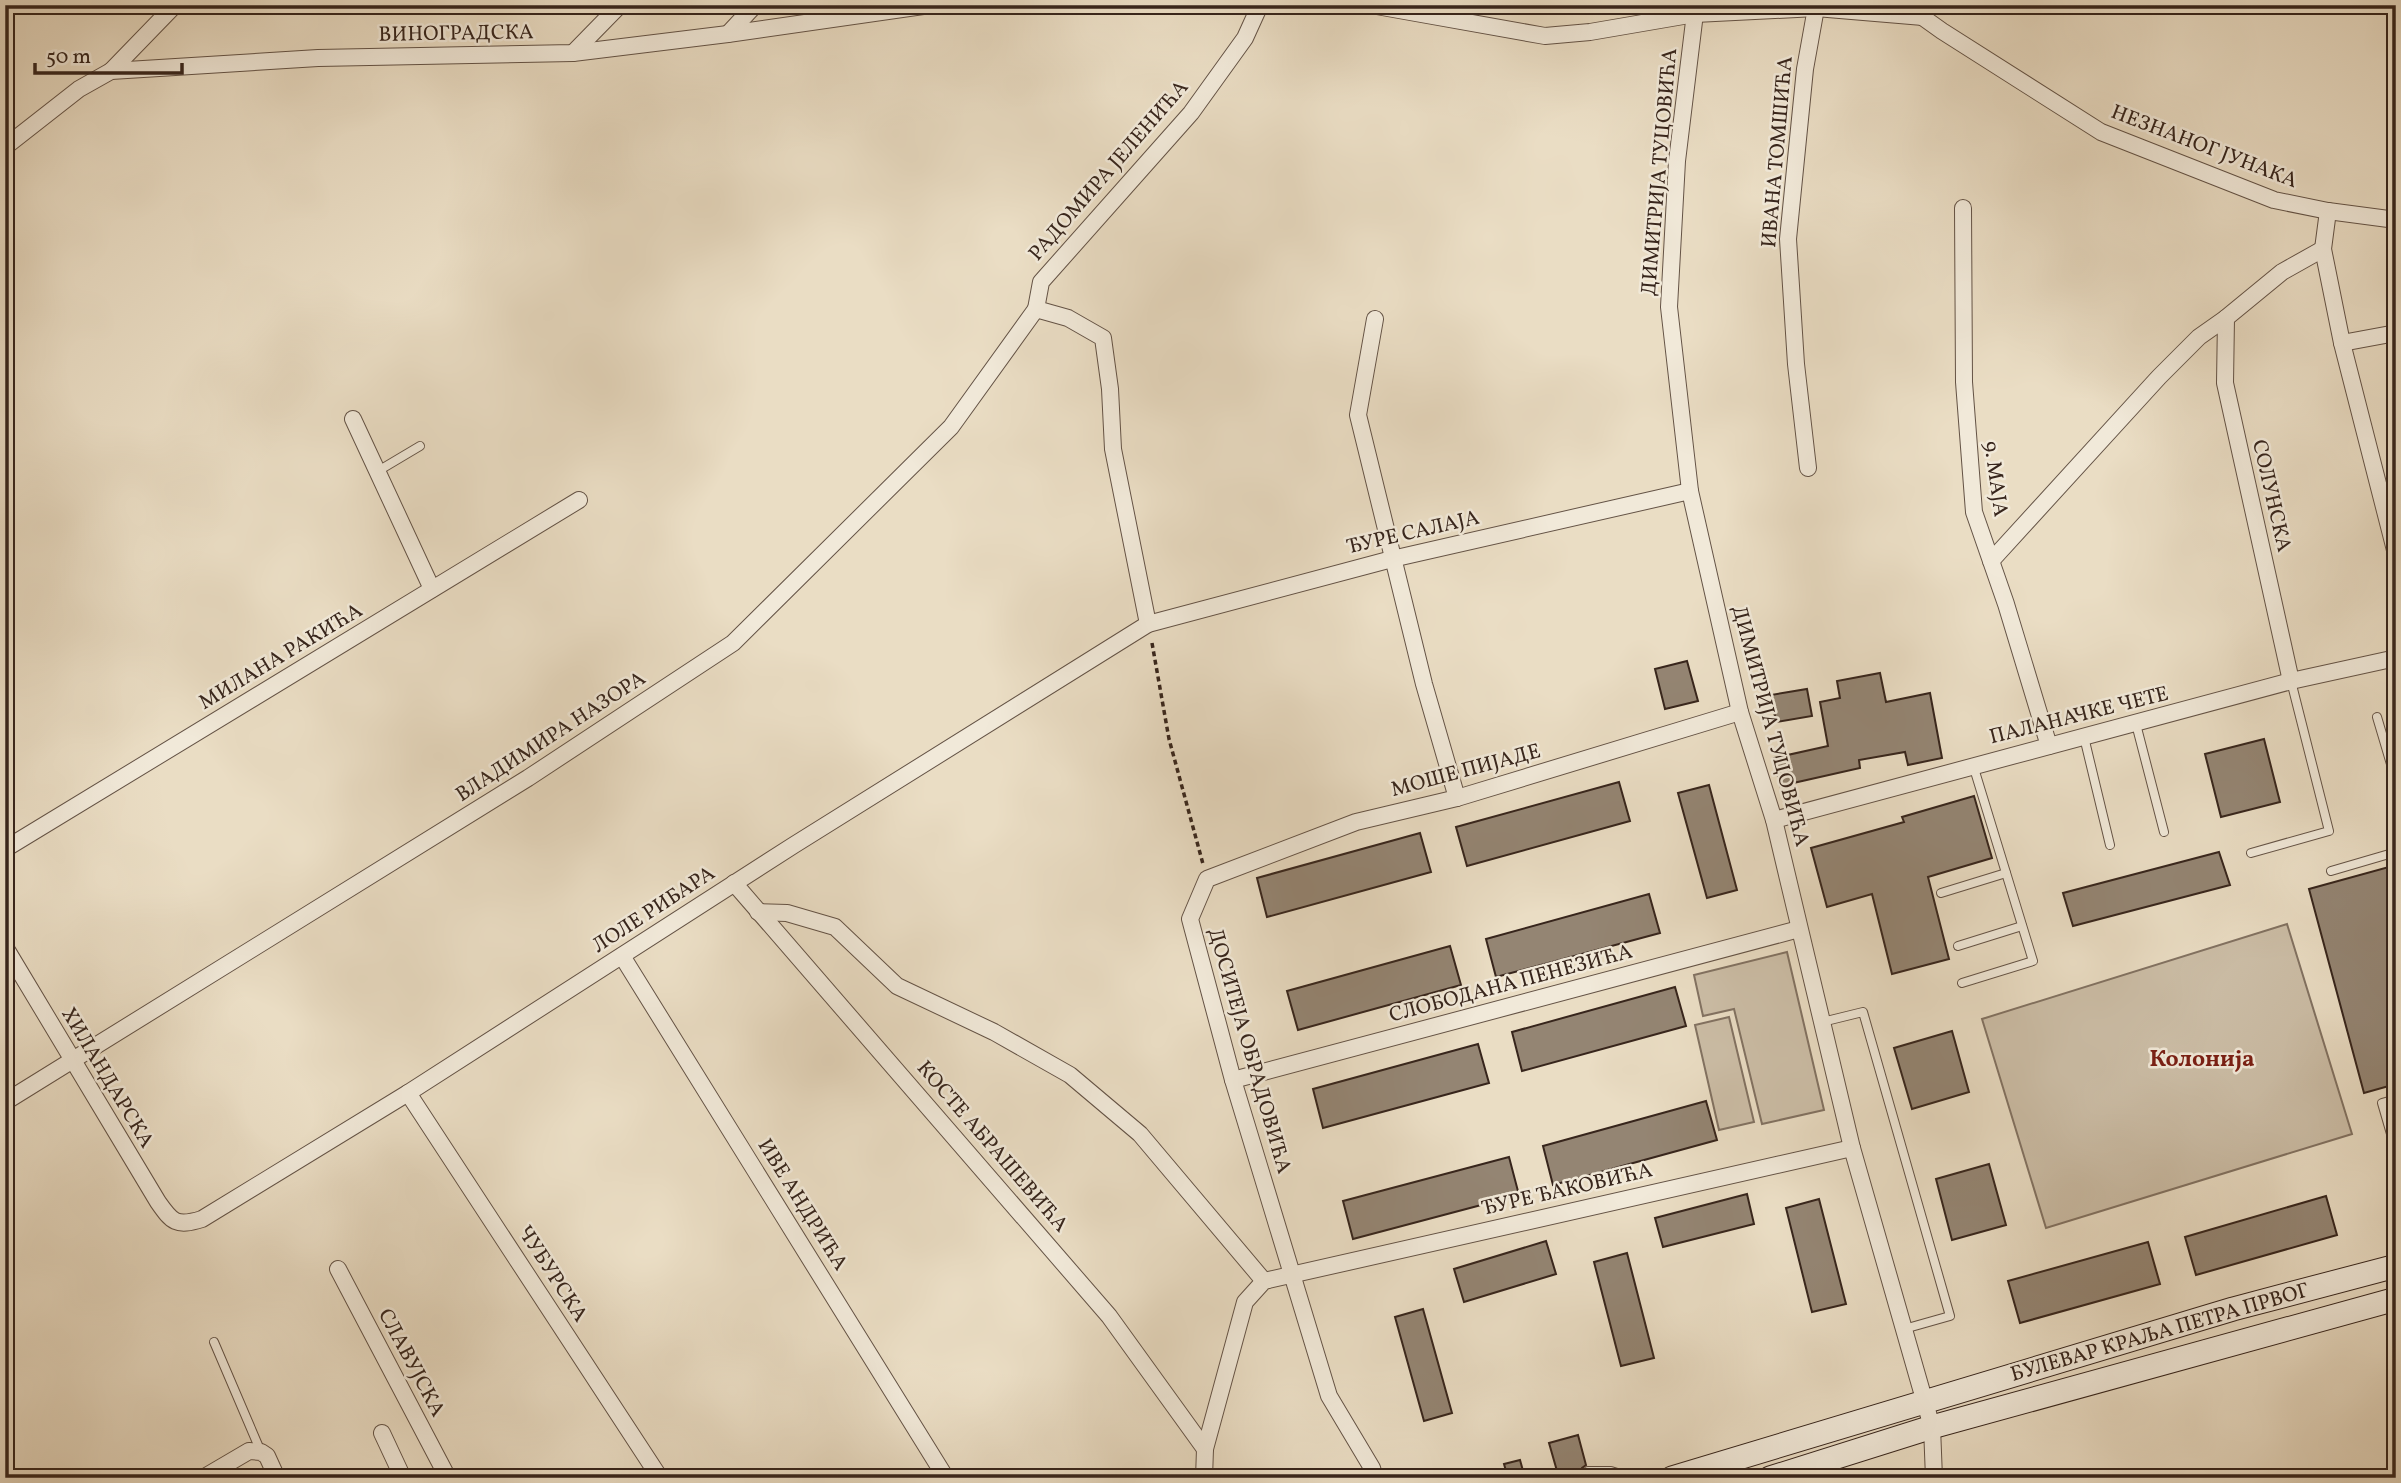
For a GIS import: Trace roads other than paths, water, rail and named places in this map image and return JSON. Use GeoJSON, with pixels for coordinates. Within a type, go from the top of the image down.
{"type":"FeatureCollection","features":[{"type":"Feature","properties":{"kind":"main road","name":"БУЛЕВАР КРАЉА ПЕТРА ПРВОГ"},"geometry":{"type":"LineString","coordinates":[[1672,1478],[2233,1308],[2396,1266]]}},
{"type":"Feature","properties":{"kind":"main road","name":"БУЛЕВАР КРАЉА ПЕТРА ПРВОГ"},"geometry":{"type":"LineString","coordinates":[[1770,1478],[1932,1427],[2396,1299]]}},
{"type":"Feature","properties":{"kind":"street"},"geometry":{"type":"LineString","coordinates":[[111,71],[174,5]]}},
{"type":"Feature","properties":{"kind":"street"},"geometry":{"type":"LineString","coordinates":[[573,53],[621,5]]}},
{"type":"Feature","properties":{"kind":"street"},"geometry":{"type":"LineString","coordinates":[[728,34],[755,5]]}},
{"type":"Feature","properties":{"kind":"street","name":"ВИНОГРАДСКА"},"geometry":{"type":"LineString","coordinates":[[5,148],[79,89],[111,71],[318,58],[573,53],[930,5]]}},
{"type":"Feature","properties":{"kind":"street","name":"РАДОМИРА ЈЕЛЕНИЋА"},"geometry":{"type":"LineString","coordinates":[[1036,309],[1041,282],[1191,113],[1245,38],[1260,5]]}},
{"type":"Feature","properties":{"kind":"street"},"geometry":{"type":"LineString","coordinates":[[1371,5],[1545,36],[1590,32],[1695,10],[1815,8],[1923,17]]}},
{"type":"Feature","properties":{"kind":"street","name":"НЕЗНАНОГ ЈУНАКА"},"geometry":{"type":"LineString","coordinates":[[1906,5],[2101,132],[2274,200],[2328,211],[2396,220]]}},
{"type":"Feature","properties":{"kind":"street","name":"ИВАНА ТОМШИЋА"},"geometry":{"type":"LineString","coordinates":[[1808,468],[1796,364],[1788,240],[1805,69],[1815,8]]}},
{"type":"Feature","properties":{"kind":"street","name":"ДИМИТРИЈА ТУЦОВИЋА"},"geometry":{"type":"LineString","coordinates":[[1695,10],[1677,161],[1669,307],[1690,491],[1740,712],[1774,820],[1853,1148],[1926,1402],[1932,1427],[1934,1478]]}},
{"type":"Feature","properties":{"kind":"street","name":"9. МАЈА"},"geometry":{"type":"LineString","coordinates":[[1963,208],[1964,382],[1974,512],[2049,746]]}},
{"type":"Feature","properties":{"kind":"street"},"geometry":{"type":"LineString","coordinates":[[2328,211],[2323,249],[2342,344],[2396,555]]}},
{"type":"Feature","properties":{"kind":"street"},"geometry":{"type":"LineString","coordinates":[[1991,561],[2199,337],[2282,272],[2323,249]]}},
{"type":"Feature","properties":{"kind":"street"},"geometry":{"type":"LineString","coordinates":[[1036,309],[1068,318],[1103,338],[1110,389],[1113,449],[1148,624]]}},
{"type":"Feature","properties":{"kind":"street","name":"ВЛАДИМИРА НАЗОРА"},"geometry":{"type":"LineString","coordinates":[[5,1102],[528,778],[733,643],[951,427],[1036,309]]}},
{"type":"Feature","properties":{"kind":"street","name":"СОЛУНСКА"},"geometry":{"type":"LineString","coordinates":[[2226,318],[2225,383],[2291,681]]}},
{"type":"Feature","properties":{"kind":"street"},"geometry":{"type":"LineString","coordinates":[[1375,319],[1358,415],[1424,684],[1457,798]]}},
{"type":"Feature","properties":{"kind":"street"},"geometry":{"type":"LineString","coordinates":[[2342,344],[2396,333]]}},
{"type":"Feature","properties":{"kind":"street"},"geometry":{"type":"LineString","coordinates":[[353,419],[432,589]]}},
{"type":"Feature","properties":{"kind":"street","name":"ЂУРЕ САЛАЈА"},"geometry":{"type":"LineString","coordinates":[[1148,624],[1392,559],[1690,491]]}},
{"type":"Feature","properties":{"kind":"street","name":"МИЛАНА РАКИЋА"},"geometry":{"type":"LineString","coordinates":[[5,849],[579,499]]}},
{"type":"Feature","properties":{"kind":"street","name":"ЛОЛЕ РИБАРА"},"geometry":{"type":"LineString","coordinates":[[180,1224],[202,1219],[408,1093],[734,883],[1148,624]]}},
{"type":"Feature","properties":{"kind":"street","name":"ПАЛАНАЧКЕ ЧЕТЕ"},"geometry":{"type":"LineString","coordinates":[[1774,820],[2291,681],[2396,658]]}},
{"type":"Feature","properties":{"kind":"street","name":"МОШЕ ПИЈАДЕ"},"geometry":{"type":"LineString","coordinates":[[1207,879],[1356,822],[1457,798],[1740,712]]}},
{"type":"Feature","properties":{"kind":"street","name":"ДОСИТЕЈА ОБРАДОВИЋА"},"geometry":{"type":"LineString","coordinates":[[1207,879],[1189,919],[1233,1080],[1329,1396],[1373,1468],[1375,1478]]}},
{"type":"Feature","properties":{"kind":"street","name":"КОСТЕ АБРАШЕВИЋА"},"geometry":{"type":"LineString","coordinates":[[734,883],[1109,1316],[1205,1448]]}},
{"type":"Feature","properties":{"kind":"street"},"geometry":{"type":"LineString","coordinates":[[758,912],[787,913],[835,927],[897,986],[994,1032],[1070,1075],[1140,1134],[1264,1281]]}},
{"type":"Feature","properties":{"kind":"street","name":"СЛОБОДАНА ПЕНЕЗИЋА"},"geometry":{"type":"LineString","coordinates":[[1233,1080],[1799,929]]}},
{"type":"Feature","properties":{"kind":"street","name":"ХИЛАНДАРСКА"},"geometry":{"type":"LineString","coordinates":[[5,947],[158,1202],[170,1219],[180,1224]]}},
{"type":"Feature","properties":{"kind":"street","name":"ИВЕ АНДРИЋА"},"geometry":{"type":"LineString","coordinates":[[622,956],[946,1478]]}},
{"type":"Feature","properties":{"kind":"street","name":"ЧУБУРСКА"},"geometry":{"type":"LineString","coordinates":[[408,1093],[660,1478]]}},
{"type":"Feature","properties":{"kind":"street","name":"ЂУРЕ ЂАКОВИЋА"},"geometry":{"type":"LineString","coordinates":[[1291,1274],[1853,1148]]}},
{"type":"Feature","properties":{"kind":"street","name":"СЛАВУЈСКА"},"geometry":{"type":"LineString","coordinates":[[338,1269],[447,1478]]}},
{"type":"Feature","properties":{"kind":"street"},"geometry":{"type":"LineString","coordinates":[[1204,1478],[1205,1448],[1245,1302],[1264,1281],[1291,1274]]}},
{"type":"Feature","properties":{"kind":"street"},"geometry":{"type":"LineString","coordinates":[[382,1433],[404,1478]]}},
{"type":"Feature","properties":{"kind":"street"},"geometry":{"type":"LineString","coordinates":[[203,1478],[249,1451],[264,1454],[277,1478]]}},
{"type":"Feature","properties":{"kind":"lane"},"geometry":{"type":"LineString","coordinates":[[377,471],[420,446]]}},
{"type":"Feature","properties":{"kind":"lane"},"geometry":{"type":"LineString","coordinates":[[2251,853],[2329,831],[2291,681]]}},
{"type":"Feature","properties":{"kind":"lane"},"geometry":{"type":"LineString","coordinates":[[2377,717],[2396,781]]}},
{"type":"Feature","properties":{"kind":"lane"},"geometry":{"type":"LineString","coordinates":[[2136,724],[2164,832]]}},
{"type":"Feature","properties":{"kind":"lane"},"geometry":{"type":"LineString","coordinates":[[2084,737],[2110,845]]}},
{"type":"Feature","properties":{"kind":"lane"},"geometry":{"type":"LineString","coordinates":[[1962,983],[2033,961],[1973,765]]}},
{"type":"Feature","properties":{"kind":"lane"},"geometry":{"type":"LineString","coordinates":[[2331,871],[2396,852]]}},
{"type":"Feature","properties":{"kind":"lane"},"geometry":{"type":"LineString","coordinates":[[1941,893],[2006,873]]}},
{"type":"Feature","properties":{"kind":"lane"},"geometry":{"type":"LineString","coordinates":[[1958,946],[2022,926]]}},
{"type":"Feature","properties":{"kind":"lane"},"geometry":{"type":"LineString","coordinates":[[1822,1022],[1863,1012],[1950,1316],[1904,1329]]}},
{"type":"Feature","properties":{"kind":"lane"},"geometry":{"type":"LineString","coordinates":[[2396,1099],[2382,1103],[2396,1151]]}},
{"type":"Feature","properties":{"kind":"lane"},"geometry":{"type":"LineString","coordinates":[[214,1342],[264,1454]]}},
{"type":"Feature","properties":{"kind":"lane"},"geometry":{"type":"LineString","coordinates":[[1588,1471],[1611,1471],[1633,1478]]}},
{"type":"Feature","properties":{"kind":"district","name":"Колонија"},"geometry":{"type":"Point","coordinates":[2202,1060]}}]}
